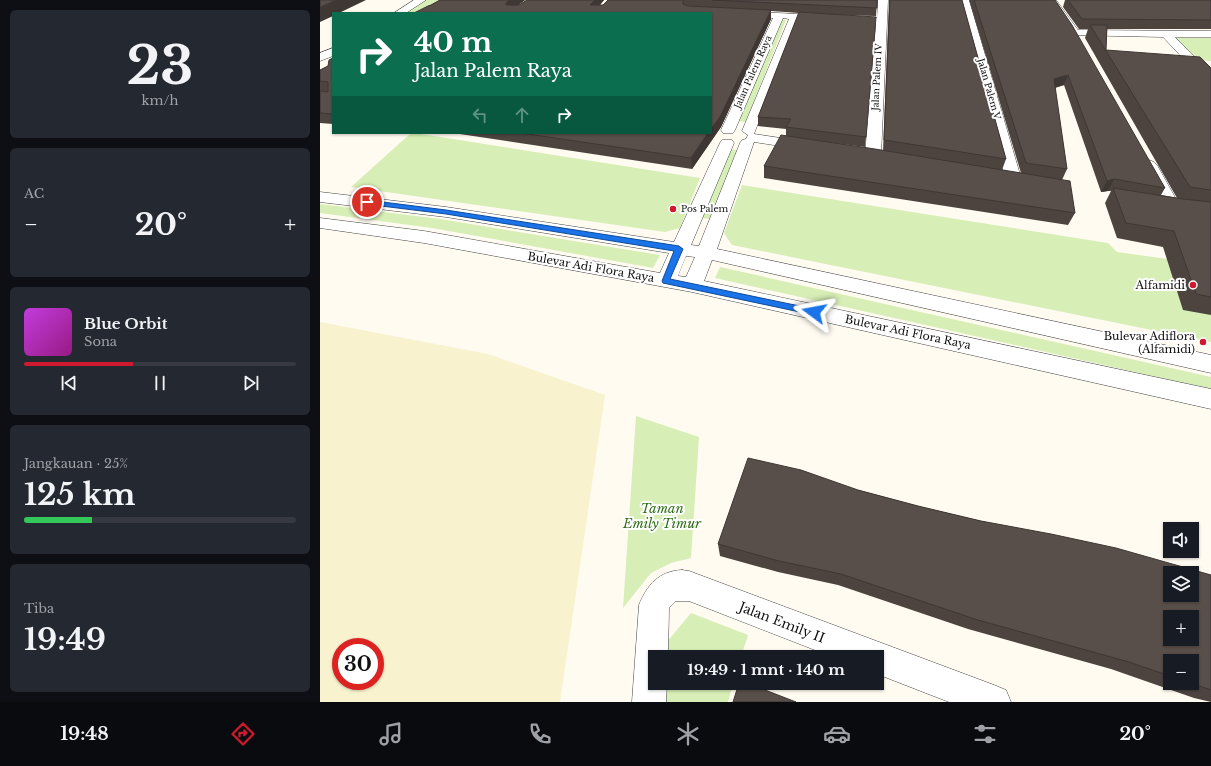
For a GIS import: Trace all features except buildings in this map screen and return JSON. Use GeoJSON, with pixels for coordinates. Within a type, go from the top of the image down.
{"type":"FeatureCollection","features":[{"type":"Feature","properties":{"kind":"street"},"geometry":{"type":"LineString","coordinates":[[400,12],[421,0]]}},
{"type":"Feature","properties":{"kind":"street","name":"Jalan Palem IV"},"geometry":{"type":"LineString","coordinates":[[883,0],[866,154],[889,158]]}},
{"type":"Feature","properties":{"kind":"street","name":"Jalan Palem V"},"geometry":{"type":"LineString","coordinates":[[964,0],[1021,179],[998,176]]}},
{"type":"Feature","properties":{"kind":"street"},"geometry":{"type":"LineString","coordinates":[[1052,1],[1068,2]]}},
{"type":"Feature","properties":{"kind":"street"},"geometry":{"type":"LineString","coordinates":[[1052,1],[1075,33],[1082,47]]}},
{"type":"Feature","properties":{"kind":"street"},"geometry":{"type":"LineString","coordinates":[[734,12],[880,21]]}},
{"type":"Feature","properties":{"kind":"street","name":"Jalan Palem Raya"},"geometry":{"type":"LineString","coordinates":[[666,281],[723,134],[779,15]]}},
{"type":"Feature","properties":{"kind":"street","name":"Jalan Palem Raya"},"geometry":{"type":"LineString","coordinates":[[692,285],[706,253],[750,137],[794,16]]}},
{"type":"Feature","properties":{"kind":"street"},"geometry":{"type":"LineString","coordinates":[[1075,33],[1211,34]]}},
{"type":"Feature","properties":{"kind":"street"},"geometry":{"type":"LineString","coordinates":[[1166,34],[1211,81]]}},
{"type":"Feature","properties":{"kind":"street"},"geometry":{"type":"LineString","coordinates":[[320,58],[332,52]]}},
{"type":"Feature","properties":{"kind":"street"},"geometry":{"type":"LineString","coordinates":[[1196,65],[1211,66]]}},
{"type":"Feature","properties":{"kind":"street"},"geometry":{"type":"LineString","coordinates":[[723,134],[743,129],[750,137],[821,148]]}},
{"type":"Feature","properties":{"kind":"street"},"geometry":{"type":"LineString","coordinates":[[1143,154],[1181,209],[1152,205]]}},
{"type":"Feature","properties":{"kind":"street"},"geometry":{"type":"LineString","coordinates":[[320,197],[446,212],[706,253],[1211,364]]}},
{"type":"Feature","properties":{"kind":"street","name":"Bulevar Adi Flora Raya"},"geometry":{"type":"LineString","coordinates":[[320,223],[424,237],[692,285],[1211,399]]}},
{"type":"Feature","properties":{"kind":"street","name":"Jalan Emily II"},"geometry":{"type":"LineString","coordinates":[[652,650],[654,604],[661,592],[675,584],[689,586],[858,650]]}},
{"type":"Feature","properties":{"kind":"street","name":"Jalan Emily II"},"geometry":{"type":"LineString","coordinates":[[884,660],[994,702]]}},
{"type":"Feature","properties":{"kind":"street","name":"Jalan Emily II"},"geometry":{"type":"LineString","coordinates":[[649,702],[650,690]]}},
{"type":"Feature","properties":{"kind":"shaded area"},"geometry":{"type":"Polygon","coordinates":[[[320,322],[488,354],[605,395],[560,702],[320,702],[320,322]]]}},
{"type":"Feature","properties":{"kind":"green space"},"geometry":{"type":"Polygon","coordinates":[[[421,0],[449,0],[429,12],[401,12],[421,0]]]}},
{"type":"Feature","properties":{"kind":"green space"},"geometry":{"type":"Polygon","coordinates":[[[781,20],[786,20],[746,122],[738,121],[781,20]]]}},
{"type":"Feature","properties":{"kind":"green space"},"geometry":{"type":"Polygon","coordinates":[[[1172,38],[1211,38],[1211,61],[1193,60],[1172,38]]]}},
{"type":"Feature","properties":{"kind":"green space"},"geometry":{"type":"Polygon","coordinates":[[[410,134],[421,134],[700,178],[680,228],[665,232],[351,187],[410,134]]]}},
{"type":"Feature","properties":{"kind":"green space"},"geometry":{"type":"Polygon","coordinates":[[[730,149],[737,150],[711,219],[701,218],[730,149]]]}},
{"type":"Feature","properties":{"kind":"green space"},"geometry":{"type":"Polygon","coordinates":[[[742,185],[1108,243],[1117,252],[1211,265],[1211,342],[732,245],[724,233],[742,185]]]}},
{"type":"Feature","properties":{"kind":"green space"},"geometry":{"type":"Polygon","coordinates":[[[320,204],[440,219],[660,255],[653,268],[432,228],[320,213],[320,204]]]}},
{"type":"Feature","properties":{"kind":"green space"},"geometry":{"type":"Polygon","coordinates":[[[720,267],[1211,377],[1211,389],[715,278],[720,267]]]}},
{"type":"Feature","properties":{"kind":"green space","name":"Taman Emily Timur"},"geometry":{"type":"Polygon","coordinates":[[[636,416],[699,437],[691,558],[671,563],[651,573],[623,608],[636,416]]]}},
{"type":"Feature","properties":{"kind":"green space"},"geometry":{"type":"Polygon","coordinates":[[[691,613],[748,635],[743,650],[666,650],[666,643],[691,613]]]}},
{"type":"Feature","properties":{"kind":"green space"},"geometry":{"type":"Polygon","coordinates":[[[664,690],[731,690],[728,702],[663,702],[664,690]]]}},
{"type":"Feature","properties":{"kind":"place","name":"Pos Palem"},"geometry":{"type":"Point","coordinates":[673,209]}},
{"type":"Feature","properties":{"kind":"place","name":"Alfamidi"},"geometry":{"type":"Point","coordinates":[1193,285]}},
{"type":"Feature","properties":{"kind":"place","name":"Bulevar Adiflora (Alfamidi)"},"geometry":{"type":"Point","coordinates":[1203,342]}},
{"type":"Feature","properties":{"kind":"route"},"geometry":{"type":"LineString","coordinates":[[367,202],[446,212],[679,249],[666,281],[692,285],[814,312]]}}]}
